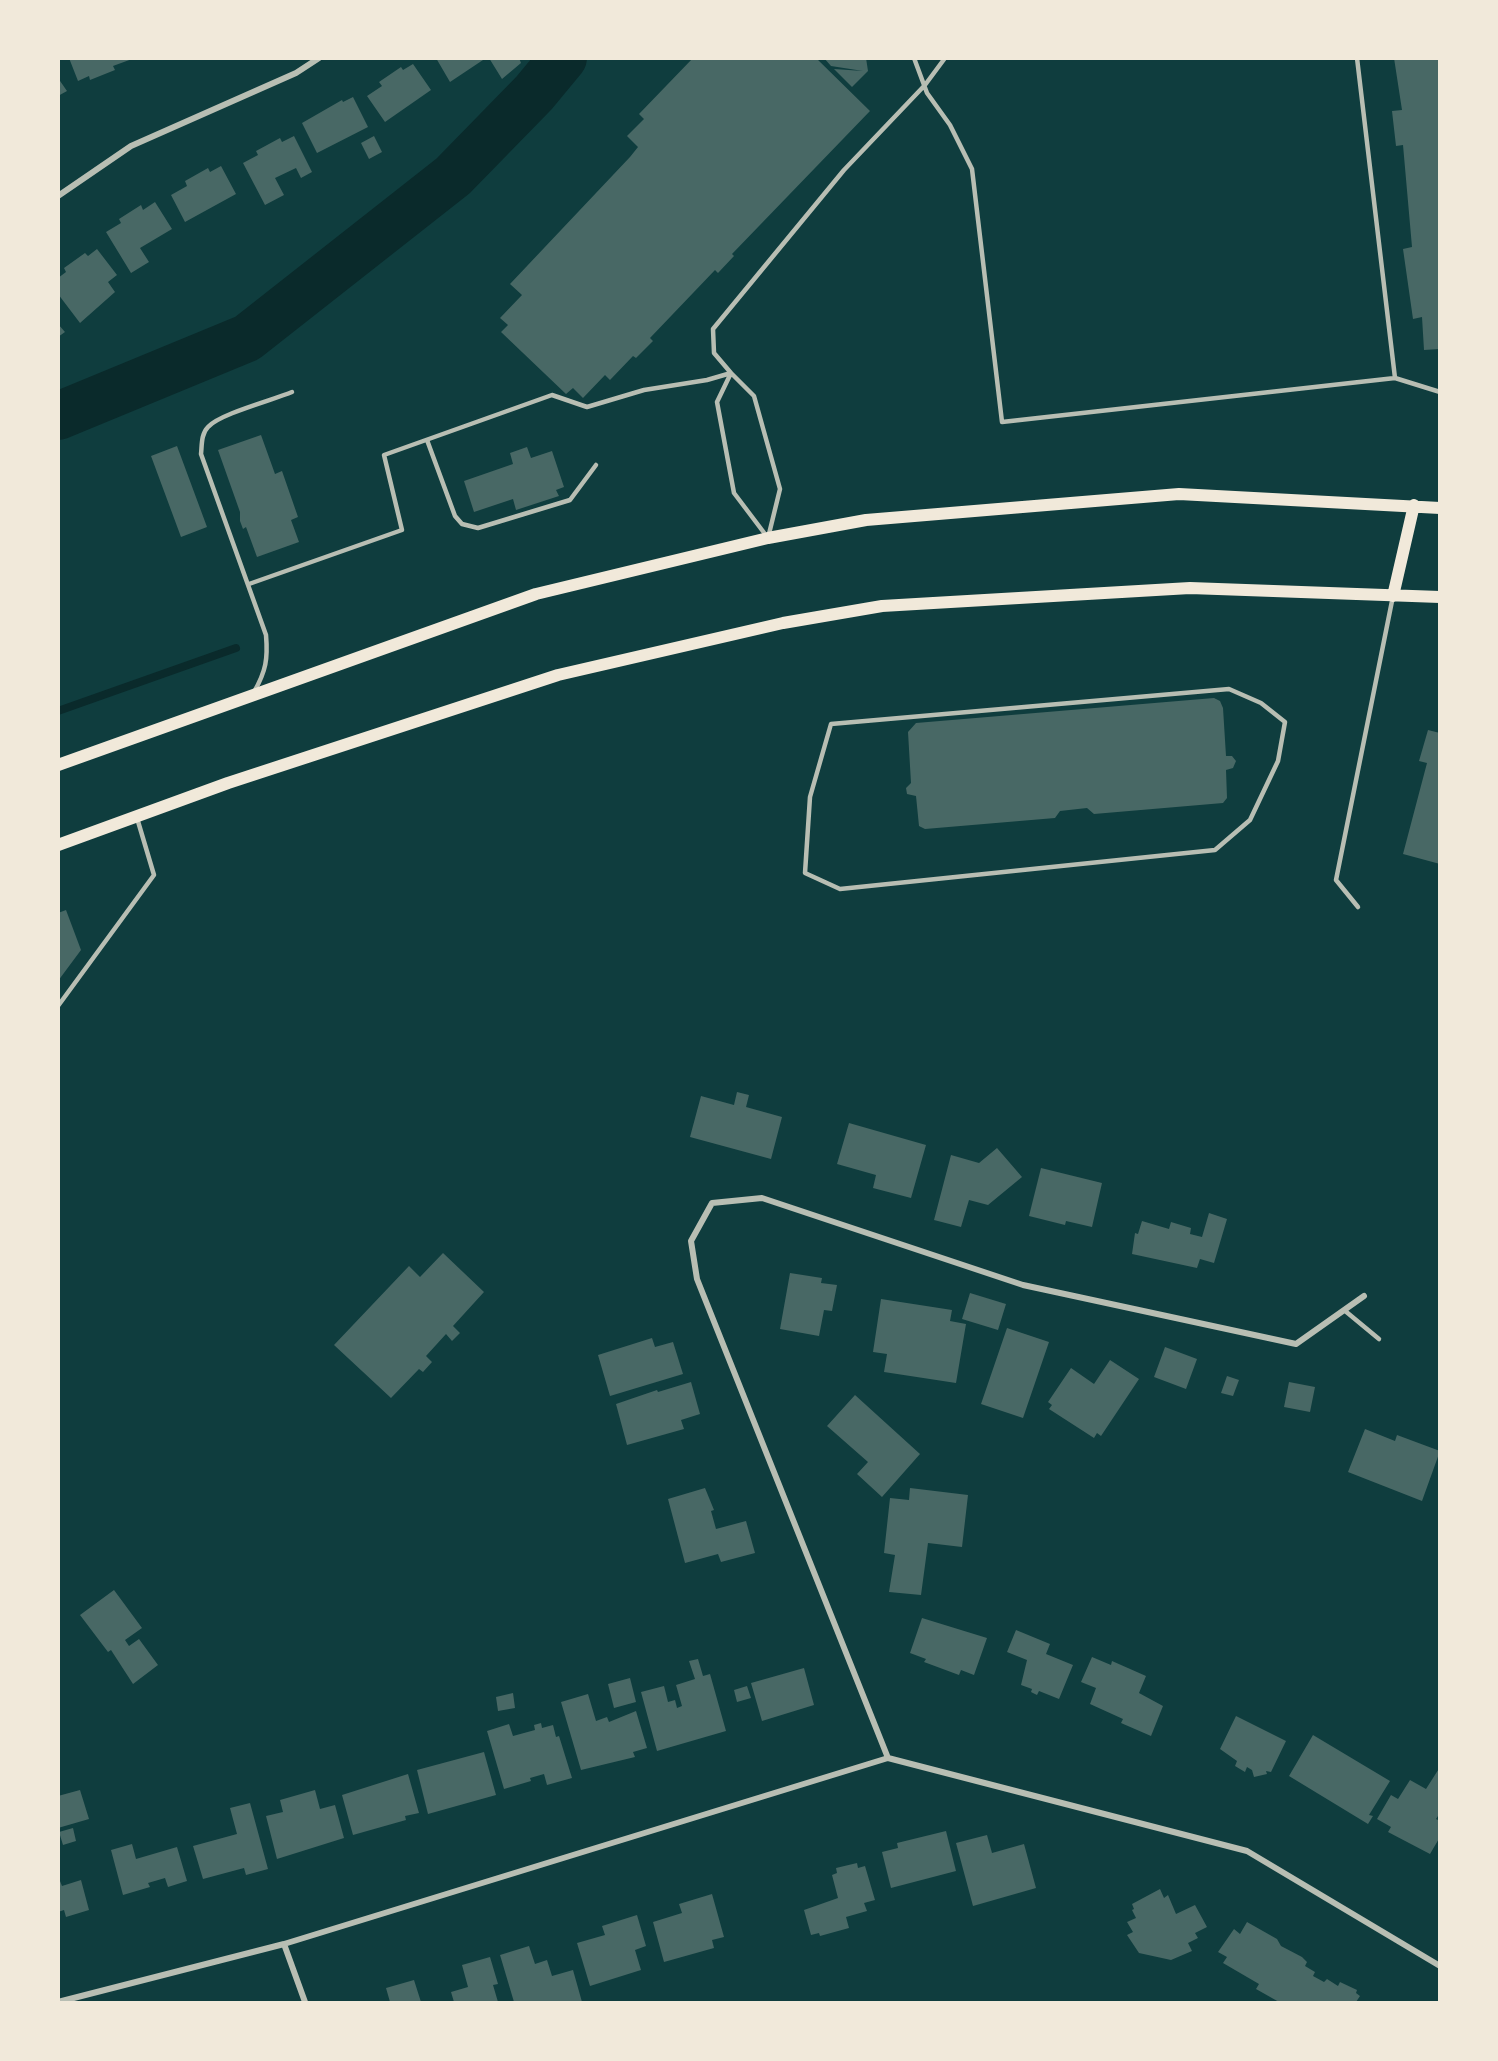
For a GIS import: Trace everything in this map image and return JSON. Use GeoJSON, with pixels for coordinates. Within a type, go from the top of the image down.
{"type":"FeatureCollection","features":[{"type":"Feature","properties":{"kind":"main road"},"geometry":{"type":"LineString","coordinates":[[58,765],[536,594],[768,538],[866,520],[1179,494],[1440,508]]}},
{"type":"Feature","properties":{"kind":"main road"},"geometry":{"type":"LineString","coordinates":[[1393,596],[1414,505]]}},
{"type":"Feature","properties":{"kind":"main road"},"geometry":{"type":"LineString","coordinates":[[58,845],[228,783],[558,675],[794,621],[882,606],[1190,588],[1440,597]]}},
{"type":"Feature","properties":{"kind":"street"},"geometry":{"type":"LineString","coordinates":[[58,196],[131,146],[296,73],[320,58]]}},
{"type":"Feature","properties":{"kind":"street"},"geometry":{"type":"LineString","coordinates":[[888,1758],[697,1279],[691,1241],[712,1203],[762,1198],[1023,1285],[1296,1344],[1364,1296]]}},
{"type":"Feature","properties":{"kind":"street"},"geometry":{"type":"LineString","coordinates":[[58,2002],[284,1944],[888,1758],[1247,1851],[1440,1966]]}},
{"type":"Feature","properties":{"kind":"street"},"geometry":{"type":"LineString","coordinates":[[284,1944],[305,2002]]}},
{"type":"Feature","properties":{"kind":"lane"},"geometry":{"type":"LineString","coordinates":[[914,58],[927,93],[950,125],[972,169],[1002,422],[1395,378],[1440,392]]}},
{"type":"Feature","properties":{"kind":"lane"},"geometry":{"type":"LineString","coordinates":[[768,538],[780,489],[754,396],[714,353],[712,329],[844,170],[925,85],[945,58]]}},
{"type":"Feature","properties":{"kind":"lane"},"geometry":{"type":"LineString","coordinates":[[1357,58],[1395,378]]}},
{"type":"Feature","properties":{"kind":"lane"},"geometry":{"type":"LineString","coordinates":[[249,584],[402,530],[384,455],[552,395],[587,407],[644,390],[707,380],[731,373]]}},
{"type":"Feature","properties":{"kind":"lane"},"geometry":{"type":"LineString","coordinates":[[731,373],[717,402],[734,493],[768,538]]}},
{"type":"Feature","properties":{"kind":"lane"},"geometry":{"type":"LineString","coordinates":[[253,694],[266,672],[268,661],[266,635],[201,454],[204,433],[217,419],[292,392]]}},
{"type":"Feature","properties":{"kind":"lane"},"geometry":{"type":"LineString","coordinates":[[427,440],[455,516],[462,524],[478,528],[570,500],[596,465]]}},
{"type":"Feature","properties":{"kind":"lane"},"geometry":{"type":"LineString","coordinates":[[1358,908],[1336,880],[1393,596]]}},
{"type":"Feature","properties":{"kind":"lane"},"geometry":{"type":"LineString","coordinates":[[1228,689],[1261,703],[1286,722],[1278,761],[1250,820],[1215,850],[840,889],[805,873],[810,797],[831,724],[1228,689]]}},
{"type":"Feature","properties":{"kind":"lane"},"geometry":{"type":"LineString","coordinates":[[58,1006],[154,875],[137,817]]}},
{"type":"Feature","properties":{"kind":"lane"},"geometry":{"type":"LineString","coordinates":[[1344,1310],[1379,1339]]}},
{"type":"Feature","properties":{"kind":"building"},"geometry":{"type":"Polygon","coordinates":[[[69,58],[132,59],[113,66],[115,70],[90,80],[89,76],[78,81],[69,58]]]}},
{"type":"Feature","properties":{"kind":"building"},"geometry":{"type":"Polygon","coordinates":[[[436,58],[486,58],[450,82],[436,58]]]}},
{"type":"Feature","properties":{"kind":"building"},"geometry":{"type":"Polygon","coordinates":[[[489,58],[519,58],[521,63],[502,79],[489,58]]]}},
{"type":"Feature","properties":{"kind":"building"},"geometry":{"type":"Polygon","coordinates":[[[693,58],[816,58],[870,111],[732,254],[734,256],[718,273],[715,270],[650,338],[653,341],[636,358],[633,356],[610,380],[605,375],[583,398],[573,388],[566,394],[501,332],[508,325],[500,318],[522,295],[510,284],[630,157],[638,147],[627,136],[644,119],[639,114],[693,58]]]}},
{"type":"Feature","properties":{"kind":"building"},"geometry":{"type":"Polygon","coordinates":[[[824,58],[866,58],[868,71],[852,87],[834,69],[863,71],[831,66],[824,58]]]}},
{"type":"Feature","properties":{"kind":"building"},"geometry":{"type":"Polygon","coordinates":[[[1394,58],[1440,58],[1440,349],[1424,350],[1422,317],[1413,319],[1403,249],[1412,247],[1403,145],[1396,146],[1392,111],[1402,110],[1394,58]]]}},
{"type":"Feature","properties":{"kind":"building"},"geometry":{"type":"Polygon","coordinates":[[[413,64],[431,90],[385,122],[367,96],[382,86],[379,82],[401,67],[403,70],[413,64]]]}},
{"type":"Feature","properties":{"kind":"building"},"geometry":{"type":"Polygon","coordinates":[[[58,78],[67,91],[58,96],[58,78]]]}},
{"type":"Feature","properties":{"kind":"building"},"geometry":{"type":"Polygon","coordinates":[[[353,97],[368,127],[317,153],[302,123],[342,100],[343,102],[353,97]]]}},
{"type":"Feature","properties":{"kind":"building"},"geometry":{"type":"Polygon","coordinates":[[[294,136],[312,172],[301,178],[296,168],[275,178],[284,195],[265,205],[243,163],[258,155],[256,151],[280,138],[282,142],[294,136]]]}},
{"type":"Feature","properties":{"kind":"building"},"geometry":{"type":"Polygon","coordinates":[[[374,136],[382,152],[369,159],[361,143],[374,136]]]}},
{"type":"Feature","properties":{"kind":"building"},"geometry":{"type":"Polygon","coordinates":[[[221,166],[236,194],[185,222],[171,195],[187,186],[185,181],[208,168],[210,172],[221,166]]]}},
{"type":"Feature","properties":{"kind":"building"},"geometry":{"type":"Polygon","coordinates":[[[155,202],[172,229],[140,248],[149,262],[131,273],[106,232],[121,223],[119,219],[141,205],[143,210],[155,202]]]}},
{"type":"Feature","properties":{"kind":"building"},"geometry":{"type":"Polygon","coordinates":[[[97,249],[117,275],[108,282],[115,292],[80,323],[58,294],[58,278],[66,272],[64,268],[85,253],[88,256],[97,249]]]}},
{"type":"Feature","properties":{"kind":"building"},"geometry":{"type":"Polygon","coordinates":[[[58,324],[65,332],[58,337],[58,324]]]}},
{"type":"Feature","properties":{"kind":"building"},"geometry":{"type":"Polygon","coordinates":[[[261,435],[275,474],[282,471],[298,517],[291,520],[299,542],[257,557],[246,527],[243,529],[240,521],[240,512],[218,450],[261,435]]]}},
{"type":"Feature","properties":{"kind":"building"},"geometry":{"type":"Polygon","coordinates":[[[177,446],[207,527],[181,537],[151,456],[177,446]]]}},
{"type":"Feature","properties":{"kind":"building"},"geometry":{"type":"Polygon","coordinates":[[[527,447],[531,458],[552,451],[564,487],[556,490],[559,496],[516,510],[513,499],[474,512],[464,481],[513,464],[510,453],[527,447]]]}},
{"type":"Feature","properties":{"kind":"building"},"geometry":{"type":"Polygon","coordinates":[[[1214,698],[1220,701],[1223,708],[1226,756],[1232,756],[1236,761],[1233,768],[1226,770],[1227,798],[1223,803],[1094,814],[1087,808],[1060,811],[1055,818],[925,829],[919,826],[916,796],[907,794],[906,788],[911,783],[908,732],[916,723],[1214,698]]]}},
{"type":"Feature","properties":{"kind":"building"},"geometry":{"type":"Polygon","coordinates":[[[1428,730],[1440,733],[1440,864],[1403,854],[1427,763],[1419,761],[1428,730]]]}},
{"type":"Feature","properties":{"kind":"building"},"geometry":{"type":"Polygon","coordinates":[[[66,910],[81,950],[58,981],[58,913],[66,910]]]}},
{"type":"Feature","properties":{"kind":"building"},"geometry":{"type":"Polygon","coordinates":[[[737,1092],[749,1095],[746,1107],[782,1117],[771,1159],[690,1137],[701,1096],[734,1105],[737,1092]]]}},
{"type":"Feature","properties":{"kind":"building"},"geometry":{"type":"Polygon","coordinates":[[[849,1123],[926,1145],[911,1198],[873,1188],[876,1175],[837,1164],[849,1123]]]}},
{"type":"Feature","properties":{"kind":"building"},"geometry":{"type":"Polygon","coordinates":[[[997,1148],[1022,1177],[988,1205],[969,1200],[961,1227],[934,1220],[951,1155],[979,1163],[997,1148]]]}},
{"type":"Feature","properties":{"kind":"building"},"geometry":{"type":"Polygon","coordinates":[[[1041,1168],[1102,1183],[1092,1227],[1066,1221],[1065,1225],[1029,1216],[1041,1168]]]}},
{"type":"Feature","properties":{"kind":"building"},"geometry":{"type":"Polygon","coordinates":[[[1209,1213],[1227,1219],[1214,1263],[1200,1259],[1197,1268],[1132,1254],[1135,1233],[1138,1234],[1142,1221],[1169,1229],[1171,1222],[1191,1228],[1190,1234],[1202,1237],[1209,1213]]]}},
{"type":"Feature","properties":{"kind":"building"},"geometry":{"type":"Polygon","coordinates":[[[443,1253],[484,1292],[453,1326],[460,1333],[452,1341],[446,1334],[426,1356],[432,1362],[423,1372],[419,1369],[391,1398],[334,1345],[409,1266],[420,1277],[443,1253]]]}},
{"type":"Feature","properties":{"kind":"building"},"geometry":{"type":"Polygon","coordinates":[[[790,1273],[822,1278],[821,1283],[837,1285],[832,1311],[824,1310],[819,1336],[780,1329],[790,1273]]]}},
{"type":"Feature","properties":{"kind":"building"},"geometry":{"type":"Polygon","coordinates":[[[970,1293],[1006,1304],[998,1330],[962,1319],[970,1293]]]}},
{"type":"Feature","properties":{"kind":"building"},"geometry":{"type":"Polygon","coordinates":[[[881,1299],[952,1310],[950,1321],[966,1324],[956,1383],[884,1372],[887,1354],[873,1352],[881,1299]]]}},
{"type":"Feature","properties":{"kind":"building"},"geometry":{"type":"Polygon","coordinates":[[[1007,1328],[1049,1342],[1023,1418],[981,1404],[1007,1328]]]}},
{"type":"Feature","properties":{"kind":"building"},"geometry":{"type":"Polygon","coordinates":[[[652,1338],[655,1347],[673,1342],[683,1374],[610,1396],[598,1355],[652,1338]]]}},
{"type":"Feature","properties":{"kind":"building"},"geometry":{"type":"Polygon","coordinates":[[[1165,1347],[1197,1359],[1186,1389],[1154,1377],[1165,1347]]]}},
{"type":"Feature","properties":{"kind":"building"},"geometry":{"type":"Polygon","coordinates":[[[1110,1360],[1139,1379],[1101,1436],[1097,1433],[1094,1438],[1049,1409],[1052,1405],[1048,1402],[1071,1368],[1094,1384],[1110,1360]]]}},
{"type":"Feature","properties":{"kind":"building"},"geometry":{"type":"Polygon","coordinates":[[[1227,1376],[1239,1380],[1233,1396],[1221,1393],[1227,1376]]]}},
{"type":"Feature","properties":{"kind":"building"},"geometry":{"type":"Polygon","coordinates":[[[691,1382],[700,1414],[681,1420],[684,1429],[627,1445],[616,1404],[657,1390],[658,1392],[691,1382]]]}},
{"type":"Feature","properties":{"kind":"building"},"geometry":{"type":"Polygon","coordinates":[[[1289,1382],[1315,1387],[1310,1412],[1284,1407],[1289,1382]]]}},
{"type":"Feature","properties":{"kind":"building"},"geometry":{"type":"Polygon","coordinates":[[[855,1395],[920,1454],[882,1497],[857,1474],[868,1462],[827,1426],[855,1395]]]}},
{"type":"Feature","properties":{"kind":"building"},"geometry":{"type":"Polygon","coordinates":[[[1365,1429],[1395,1441],[1397,1435],[1440,1451],[1422,1501],[1348,1472],[1365,1429]]]}},
{"type":"Feature","properties":{"kind":"building"},"geometry":{"type":"Polygon","coordinates":[[[705,1488],[714,1510],[711,1511],[716,1529],[746,1521],[755,1553],[721,1562],[718,1554],[685,1563],[668,1499],[705,1488]]]}},
{"type":"Feature","properties":{"kind":"building"},"geometry":{"type":"Polygon","coordinates":[[[910,1488],[968,1495],[962,1547],[928,1543],[921,1595],[889,1592],[895,1555],[884,1553],[890,1498],[909,1500],[910,1488]]]}},
{"type":"Feature","properties":{"kind":"building"},"geometry":{"type":"Polygon","coordinates":[[[114,1590],[142,1628],[125,1640],[129,1646],[139,1639],[158,1665],[133,1684],[111,1650],[108,1652],[80,1615],[114,1590]]]}},
{"type":"Feature","properties":{"kind":"building"},"geometry":{"type":"Polygon","coordinates":[[[922,1618],[987,1638],[974,1675],[961,1670],[959,1675],[924,1662],[926,1659],[910,1653],[922,1618]]]}},
{"type":"Feature","properties":{"kind":"building"},"geometry":{"type":"Polygon","coordinates":[[[1016,1630],[1050,1644],[1046,1654],[1073,1665],[1059,1699],[1039,1691],[1037,1695],[1031,1692],[1032,1689],[1021,1685],[1027,1660],[1007,1652],[1016,1630]]]}},
{"type":"Feature","properties":{"kind":"building"},"geometry":{"type":"Polygon","coordinates":[[[1092,1657],[1111,1665],[1112,1661],[1146,1676],[1139,1693],[1163,1706],[1151,1736],[1121,1723],[1123,1719],[1090,1704],[1096,1688],[1081,1682],[1092,1657]]]}},
{"type":"Feature","properties":{"kind":"building"},"geometry":{"type":"Polygon","coordinates":[[[698,1659],[703,1676],[710,1674],[726,1731],[657,1751],[641,1692],[664,1686],[668,1702],[675,1700],[677,1708],[682,1706],[676,1685],[695,1679],[689,1661],[698,1659]]]}},
{"type":"Feature","properties":{"kind":"building"},"geometry":{"type":"Polygon","coordinates":[[[804,1668],[814,1705],[762,1721],[751,1683],[804,1668]]]}},
{"type":"Feature","properties":{"kind":"building"},"geometry":{"type":"Polygon","coordinates":[[[630,1678],[636,1702],[614,1708],[608,1684],[630,1678]]]}},
{"type":"Feature","properties":{"kind":"building"},"geometry":{"type":"Polygon","coordinates":[[[747,1686],[751,1698],[737,1702],[734,1690],[747,1686]]]}},
{"type":"Feature","properties":{"kind":"building"},"geometry":{"type":"Polygon","coordinates":[[[513,1693],[515,1708],[498,1711],[496,1697],[513,1693]]]}},
{"type":"Feature","properties":{"kind":"building"},"geometry":{"type":"Polygon","coordinates":[[[588,1694],[596,1721],[607,1717],[609,1722],[636,1711],[647,1748],[633,1752],[635,1757],[581,1770],[561,1702],[588,1694]]]}},
{"type":"Feature","properties":{"kind":"building"},"geometry":{"type":"Polygon","coordinates":[[[1236,1716],[1286,1741],[1271,1772],[1266,1771],[1267,1774],[1254,1777],[1252,1770],[1247,1767],[1245,1772],[1235,1766],[1237,1761],[1220,1749],[1236,1716]]]}},
{"type":"Feature","properties":{"kind":"building"},"geometry":{"type":"Polygon","coordinates":[[[541,1723],[542,1728],[553,1725],[556,1737],[559,1736],[572,1778],[547,1785],[544,1774],[530,1778],[531,1781],[504,1789],[487,1731],[509,1724],[513,1736],[535,1730],[534,1725],[541,1723]]]}},
{"type":"Feature","properties":{"kind":"building"},"geometry":{"type":"Polygon","coordinates":[[[1313,1735],[1390,1781],[1369,1815],[1373,1816],[1368,1824],[1289,1776],[1313,1735]]]}},
{"type":"Feature","properties":{"kind":"building"},"geometry":{"type":"Polygon","coordinates":[[[484,1752],[496,1795],[428,1814],[417,1770],[484,1752]]]}},
{"type":"Feature","properties":{"kind":"building"},"geometry":{"type":"Polygon","coordinates":[[[1440,1767],[1440,1813],[1436,1819],[1440,1821],[1440,1837],[1430,1854],[1388,1832],[1391,1827],[1377,1819],[1391,1795],[1398,1799],[1410,1780],[1426,1789],[1440,1767]]]}},
{"type":"Feature","properties":{"kind":"building"},"geometry":{"type":"Polygon","coordinates":[[[408,1774],[419,1813],[405,1816],[406,1820],[353,1835],[342,1795],[408,1774]]]}},
{"type":"Feature","properties":{"kind":"building"},"geometry":{"type":"Polygon","coordinates":[[[80,1790],[89,1819],[58,1828],[58,1796],[80,1790]]]}},
{"type":"Feature","properties":{"kind":"building"},"geometry":{"type":"Polygon","coordinates":[[[315,1790],[320,1809],[335,1805],[344,1838],[277,1859],[266,1816],[283,1812],[280,1800],[315,1790]]]}},
{"type":"Feature","properties":{"kind":"building"},"geometry":{"type":"Polygon","coordinates":[[[250,1803],[268,1869],[246,1875],[244,1868],[203,1879],[193,1846],[237,1834],[230,1808],[250,1803]]]}},
{"type":"Feature","properties":{"kind":"building"},"geometry":{"type":"Polygon","coordinates":[[[73,1828],[76,1841],[63,1845],[59,1832],[73,1828]]]}},
{"type":"Feature","properties":{"kind":"building"},"geometry":{"type":"Polygon","coordinates":[[[946,1831],[956,1871],[891,1888],[882,1852],[898,1848],[897,1843],[946,1831]]]}},
{"type":"Feature","properties":{"kind":"building"},"geometry":{"type":"Polygon","coordinates":[[[987,1835],[992,1853],[1024,1844],[1036,1888],[973,1906],[956,1843],[987,1835]]]}},
{"type":"Feature","properties":{"kind":"building"},"geometry":{"type":"Polygon","coordinates":[[[132,1844],[136,1859],[177,1847],[187,1881],[168,1887],[165,1878],[148,1883],[150,1887],[123,1895],[111,1850],[132,1844]]]}},
{"type":"Feature","properties":{"kind":"building"},"geometry":{"type":"Polygon","coordinates":[[[857,1863],[858,1868],[865,1866],[875,1900],[864,1903],[867,1911],[846,1917],[849,1928],[820,1936],[819,1933],[811,1935],[804,1910],[838,1898],[832,1875],[837,1873],[836,1868],[857,1863]]]}},
{"type":"Feature","properties":{"kind":"building"},"geometry":{"type":"Polygon","coordinates":[[[58,1876],[62,1886],[81,1880],[89,1910],[66,1917],[64,1910],[58,1912],[58,1876]]]}},
{"type":"Feature","properties":{"kind":"building"},"geometry":{"type":"Polygon","coordinates":[[[1160,1889],[1164,1898],[1168,1895],[1176,1914],[1195,1905],[1207,1927],[1195,1933],[1198,1938],[1188,1943],[1192,1951],[1171,1960],[1139,1953],[1127,1935],[1133,1932],[1127,1922],[1136,1918],[1132,1904],[1160,1889]]]}},
{"type":"Feature","properties":{"kind":"building"},"geometry":{"type":"Polygon","coordinates":[[[712,1894],[724,1937],[712,1940],[714,1948],[664,1962],[653,1922],[682,1913],[679,1904],[712,1894]]]}},
{"type":"Feature","properties":{"kind":"building"},"geometry":{"type":"Polygon","coordinates":[[[637,1915],[646,1946],[635,1950],[641,1970],[590,1986],[577,1943],[605,1935],[602,1926],[637,1915]]]}},
{"type":"Feature","properties":{"kind":"building"},"geometry":{"type":"Polygon","coordinates":[[[1247,1922],[1277,1939],[1281,1946],[1302,1957],[1307,1962],[1305,1966],[1315,1972],[1313,1976],[1324,1982],[1327,1979],[1338,1986],[1340,1982],[1357,1990],[1356,1993],[1360,1996],[1356,2002],[1279,2002],[1256,1989],[1259,1984],[1223,1963],[1227,1957],[1218,1952],[1234,1929],[1240,1934],[1247,1922]]]}},
{"type":"Feature","properties":{"kind":"building"},"geometry":{"type":"Polygon","coordinates":[[[529,1946],[535,1964],[547,1960],[552,1976],[573,1970],[582,2002],[514,2002],[500,1955],[529,1946]]]}},
{"type":"Feature","properties":{"kind":"building"},"geometry":{"type":"Polygon","coordinates":[[[490,1957],[498,1984],[493,1985],[498,2002],[454,2002],[451,1992],[468,1987],[462,1965],[490,1957]]]}},
{"type":"Feature","properties":{"kind":"building"},"geometry":{"type":"Polygon","coordinates":[[[414,1980],[421,2002],[390,2002],[386,1988],[414,1980]]]}},
{"type":"Feature","properties":{"kind":"waterway"},"geometry":{"type":"LineString","coordinates":[[58,416],[247,338],[453,176],[534,93],[563,58]]}},
{"type":"Feature","properties":{"kind":"waterway"},"geometry":{"type":"LineString","coordinates":[[58,711],[236,648]]}}]}
